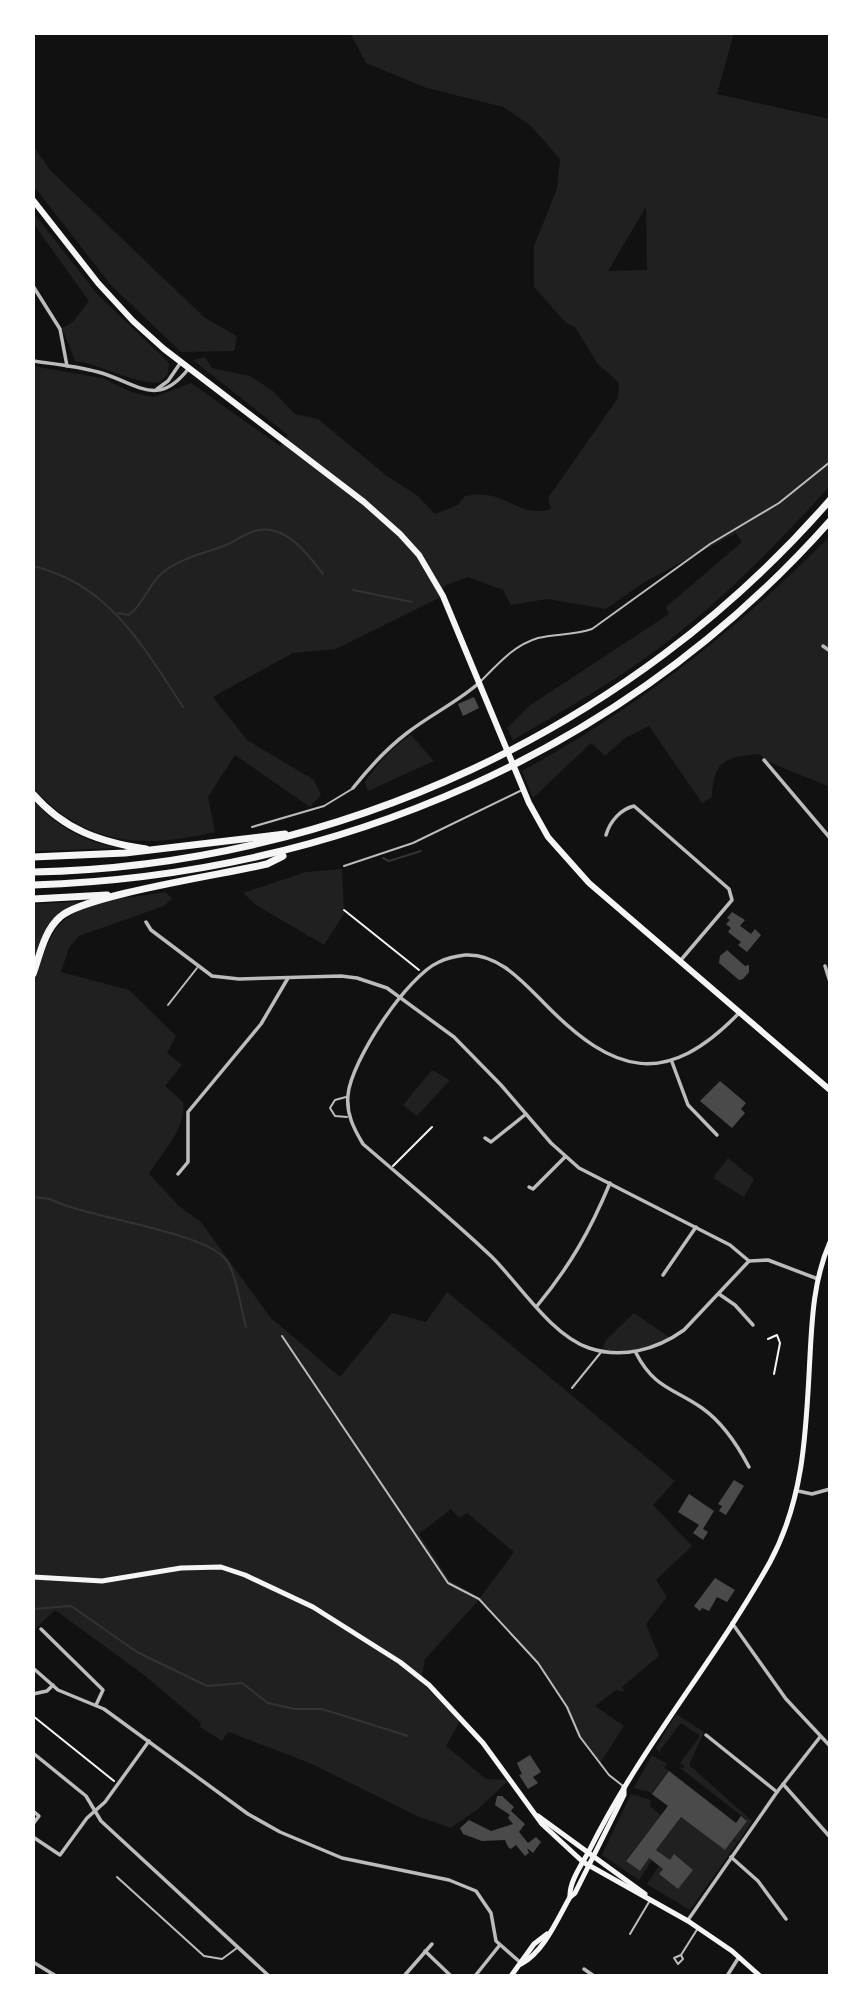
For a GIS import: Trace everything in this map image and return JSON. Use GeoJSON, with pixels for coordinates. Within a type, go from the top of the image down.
{"type":"FeatureCollection","features":[{"type":"Feature","properties":{"kind":"highway"},"geometry":{"type":"LineString","coordinates":[[33,872],[157,863],[232,850],[299,833],[391,804],[494,760],[598,701],[685,638],[769,565],[830,500]]}},
{"type":"Feature","properties":{"kind":"highway"},"geometry":{"type":"LineString","coordinates":[[33,885],[163,876],[234,864],[383,821],[499,772],[604,713],[694,649],[779,574],[830,521]]}},
{"type":"Feature","properties":{"kind":"highway"},"geometry":{"type":"LineString","coordinates":[[33,794],[59,819],[88,836],[116,845],[157,850]]}},
{"type":"Feature","properties":{"kind":"highway"},"geometry":{"type":"LineString","coordinates":[[33,857],[157,850],[299,833]]}},
{"type":"Feature","properties":{"kind":"highway"},"geometry":{"type":"LineString","coordinates":[[33,974],[47,935],[60,916],[81,905],[267,864],[300,847]]}},
{"type":"Feature","properties":{"kind":"highway"},"geometry":{"type":"LineString","coordinates":[[33,900],[136,892]]}},
{"type":"Feature","properties":{"kind":"main road"},"geometry":{"type":"LineString","coordinates":[[33,200],[120,308],[181,362],[338,481],[400,534],[419,555],[443,596],[523,790],[548,837],[565,859],[830,1090]]}},
{"type":"Feature","properties":{"kind":"main road"},"geometry":{"type":"LineString","coordinates":[[511,1976],[529,1960],[570,1897],[575,1894],[624,1787],[732,1623],[785,1533],[798,1492],[818,1279],[830,1242]]}},
{"type":"Feature","properties":{"kind":"main road"},"geometry":{"type":"LineString","coordinates":[[33,1577],[102,1581],[181,1568],[221,1567],[281,1591],[336,1621],[418,1675],[483,1743],[548,1829],[589,1866],[649,1896]]}},
{"type":"Feature","properties":{"kind":"main road"},"geometry":{"type":"LineString","coordinates":[[538,1816],[590,1857],[699,1928],[760,1976]]}},
{"type":"Feature","properties":{"kind":"main road"},"geometry":{"type":"LineString","coordinates":[[570,1897],[569,1890],[583,1861],[590,1857]]}},
{"type":"Feature","properties":{"kind":"street"},"geometry":{"type":"LineString","coordinates":[[33,286],[60,329],[67,366]]}},
{"type":"Feature","properties":{"kind":"street"},"geometry":{"type":"LineString","coordinates":[[33,361],[97,371],[141,389],[156,390],[171,387],[189,368]]}},
{"type":"Feature","properties":{"kind":"street"},"geometry":{"type":"LineString","coordinates":[[156,390],[168,381],[181,362]]}},
{"type":"Feature","properties":{"kind":"street"},"geometry":{"type":"LineString","coordinates":[[823,646],[830,651]]}},
{"type":"Feature","properties":{"kind":"street"},"geometry":{"type":"LineString","coordinates":[[353,788],[373,762],[407,732],[454,704],[479,683]]}},
{"type":"Feature","properties":{"kind":"street"},"geometry":{"type":"LineString","coordinates":[[764,760],[830,838]]}},
{"type":"Feature","properties":{"kind":"street"},"geometry":{"type":"LineString","coordinates":[[606,835],[609,825],[626,807],[635,806],[729,889],[732,900],[680,961]]}},
{"type":"Feature","properties":{"kind":"street"},"geometry":{"type":"LineString","coordinates":[[146,922],[151,930],[212,976],[358,978],[402,996],[454,1037],[565,1157],[586,1172],[730,1245],[749,1261]]}},
{"type":"Feature","properties":{"kind":"street"},"geometry":{"type":"LineString","coordinates":[[741,1011],[708,1044],[672,1062],[650,1065],[600,1051],[499,962],[466,955],[439,962],[423,973],[402,996],[351,1076],[347,1097],[349,1116],[363,1144],[493,1259],[566,1336],[589,1348],[636,1353],[673,1339],[749,1261],[768,1259],[818,1279]]}},
{"type":"Feature","properties":{"kind":"street"},"geometry":{"type":"LineString","coordinates":[[825,966],[830,982]]}},
{"type":"Feature","properties":{"kind":"street"},"geometry":{"type":"LineString","coordinates":[[178,1174],[188,1162],[188,1112],[261,1024],[288,978]]}},
{"type":"Feature","properties":{"kind":"street"},"geometry":{"type":"LineString","coordinates":[[672,1062],[688,1105],[716,1135]]}},
{"type":"Feature","properties":{"kind":"street"},"geometry":{"type":"LineString","coordinates":[[485,1138],[493,1144],[526,1114]]}},
{"type":"Feature","properties":{"kind":"street"},"geometry":{"type":"LineString","coordinates":[[533,1189],[565,1157]]}},
{"type":"Feature","properties":{"kind":"street"},"geometry":{"type":"LineString","coordinates":[[537,1306],[569,1267],[591,1227],[610,1183]]}},
{"type":"Feature","properties":{"kind":"street"},"geometry":{"type":"LineString","coordinates":[[663,1275],[696,1227]]}},
{"type":"Feature","properties":{"kind":"street"},"geometry":{"type":"LineString","coordinates":[[719,1294],[735,1305],[753,1325]]}},
{"type":"Feature","properties":{"kind":"street"},"geometry":{"type":"LineString","coordinates":[[636,1353],[653,1380],[705,1410],[732,1438],[749,1468]]}},
{"type":"Feature","properties":{"kind":"street"},"geometry":{"type":"LineString","coordinates":[[798,1492],[811,1494],[830,1489]]}},
{"type":"Feature","properties":{"kind":"street"},"geometry":{"type":"LineString","coordinates":[[732,1623],[770,1678],[830,1746]]}},
{"type":"Feature","properties":{"kind":"street"},"geometry":{"type":"LineString","coordinates":[[41,1629],[103,1690],[96,1705]]}},
{"type":"Feature","properties":{"kind":"street"},"geometry":{"type":"LineString","coordinates":[[33,1668],[53,1685],[96,1705],[248,1814],[303,1844],[364,1864],[449,1880],[475,1891],[488,1906],[499,1945],[522,1964]]}},
{"type":"Feature","properties":{"kind":"street"},"geometry":{"type":"LineString","coordinates":[[33,1694],[47,1691],[53,1685]]}},
{"type":"Feature","properties":{"kind":"street"},"geometry":{"type":"LineString","coordinates":[[706,1735],[777,1792]]}},
{"type":"Feature","properties":{"kind":"street"},"geometry":{"type":"LineString","coordinates":[[688,1921],[777,1792],[820,1737]]}},
{"type":"Feature","properties":{"kind":"street"},"geometry":{"type":"LineString","coordinates":[[33,1837],[60,1855],[149,1741]]}},
{"type":"Feature","properties":{"kind":"street"},"geometry":{"type":"LineString","coordinates":[[33,1753],[86,1796],[94,1812],[269,1976]]}},
{"type":"Feature","properties":{"kind":"street"},"geometry":{"type":"LineString","coordinates":[[783,1784],[830,1837]]}},
{"type":"Feature","properties":{"kind":"street"},"geometry":{"type":"LineString","coordinates":[[33,1811],[39,1816],[33,1824]]}},
{"type":"Feature","properties":{"kind":"street"},"geometry":{"type":"LineString","coordinates":[[731,1857],[758,1881],[786,1919]]}},
{"type":"Feature","properties":{"kind":"street"},"geometry":{"type":"LineString","coordinates":[[404,1976],[432,1944]]}},
{"type":"Feature","properties":{"kind":"street"},"geometry":{"type":"LineString","coordinates":[[475,1976],[499,1945]]}},
{"type":"Feature","properties":{"kind":"street"},"geometry":{"type":"LineString","coordinates":[[425,1951],[452,1976]]}},
{"type":"Feature","properties":{"kind":"street"},"geometry":{"type":"LineString","coordinates":[[727,1976],[739,1957]]}},
{"type":"Feature","properties":{"kind":"street"},"geometry":{"type":"LineString","coordinates":[[33,1962],[56,1976]]}},
{"type":"Feature","properties":{"kind":"street"},"geometry":{"type":"LineString","coordinates":[[584,1969],[594,1976]]}},
{"type":"Feature","properties":{"kind":"lane"},"geometry":{"type":"LineString","coordinates":[[479,683],[520,645],[537,639],[575,635],[592,629],[710,544],[779,503],[830,462]]}},
{"type":"Feature","properties":{"kind":"lane"},"geometry":{"type":"LineString","coordinates":[[252,827],[324,806],[353,788]]}},
{"type":"Feature","properties":{"kind":"lane"},"geometry":{"type":"LineString","coordinates":[[344,866],[413,843],[523,790]]}},
{"type":"Feature","properties":{"kind":"lane"},"geometry":{"type":"LineString","coordinates":[[168,1005],[198,967]]}},
{"type":"Feature","properties":{"kind":"lane"},"geometry":{"type":"LineString","coordinates":[[347,1097],[335,1100],[330,1108],[335,1116],[349,1116]]}},
{"type":"Feature","properties":{"kind":"lane"},"geometry":{"type":"LineString","coordinates":[[282,1336],[448,1583],[479,1599],[538,1663],[567,1707],[580,1737],[610,1775],[624,1787]]}},
{"type":"Feature","properties":{"kind":"lane"},"geometry":{"type":"LineString","coordinates":[[572,1388],[598,1359],[602,1350]]}},
{"type":"Feature","properties":{"kind":"lane"},"geometry":{"type":"LineString","coordinates":[[117,1877],[204,1956],[222,1958],[238,1947]]}},
{"type":"Feature","properties":{"kind":"lane"},"geometry":{"type":"LineString","coordinates":[[630,1934],[649,1896]]}},
{"type":"Feature","properties":{"kind":"lane"},"geometry":{"type":"LineString","coordinates":[[681,1955],[699,1928]]}},
{"type":"Feature","properties":{"kind":"path"},"geometry":{"type":"LineString","coordinates":[[344,910],[423,973]]}},
{"type":"Feature","properties":{"kind":"path"},"geometry":{"type":"LineString","coordinates":[[391,1168],[432,1127]]}},
{"type":"Feature","properties":{"kind":"path"},"geometry":{"type":"LineString","coordinates":[[768,1339],[777,1335],[779,1343],[774,1374]]}},
{"type":"Feature","properties":{"kind":"path"},"geometry":{"type":"LineString","coordinates":[[33,1716],[118,1784]]}},
{"type":"Feature","properties":{"kind":"shaded area"},"geometry":{"type":"Polygon","coordinates":[[[350,33],[734,33],[717,94],[830,119],[830,486],[744,575],[668,641],[603,686],[513,740],[507,728],[529,706],[669,614],[666,607],[742,542],[736,533],[643,583],[606,609],[547,599],[511,605],[503,590],[468,577],[444,586],[443,596],[336,649],[293,653],[213,697],[247,740],[314,780],[321,795],[310,807],[235,755],[208,797],[215,832],[140,841],[94,832],[53,807],[33,787],[33,366],[102,378],[134,393],[154,397],[191,383],[280,446],[288,435],[193,360],[205,357],[212,368],[250,376],[273,391],[295,414],[318,419],[387,476],[418,496],[435,514],[458,505],[465,496],[479,494],[528,510],[551,509],[548,498],[618,398],[619,383],[597,363],[575,327],[566,323],[534,287],[534,246],[557,189],[560,159],[530,125],[503,107],[427,88],[366,63],[350,33]],[[646,207],[608,271],[647,270],[646,207]]]}},
{"type":"Feature","properties":{"kind":"shaded area"},"geometry":{"type":"Polygon","coordinates":[[[33,146],[51,171],[205,318],[237,336],[234,351],[181,352],[111,285],[33,185],[33,146]]]}},
{"type":"Feature","properties":{"kind":"shaded area"},"geometry":{"type":"Polygon","coordinates":[[[33,212],[97,294],[169,363],[168,374],[160,382],[143,381],[75,361],[62,328],[73,322],[89,301],[33,223],[33,212]]]}},
{"type":"Feature","properties":{"kind":"shaded area"},"geometry":{"type":"Polygon","coordinates":[[[830,536],[830,787],[764,760],[760,754],[748,755],[730,759],[719,768],[715,775],[712,797],[702,803],[649,726],[625,738],[605,756],[591,743],[533,798],[522,771],[606,720],[685,665],[759,603],[830,536]]]}},
{"type":"Feature","properties":{"kind":"shaded area"},"geometry":{"type":"Polygon","coordinates":[[[411,735],[434,761],[368,791],[365,782],[375,768],[411,735]]]}},
{"type":"Feature","properties":{"kind":"shaded area"},"geometry":{"type":"Polygon","coordinates":[[[33,800],[72,832],[107,846],[120,848],[33,851],[33,800]]]}},
{"type":"Feature","properties":{"kind":"shaded area"},"geometry":{"type":"Polygon","coordinates":[[[342,869],[344,914],[324,945],[256,905],[243,893],[306,872],[342,869]]]}},
{"type":"Feature","properties":{"kind":"shaded area"},"geometry":{"type":"Polygon","coordinates":[[[165,892],[172,898],[164,906],[79,936],[69,948],[61,972],[129,990],[176,1036],[167,1053],[182,1065],[165,1086],[183,1102],[183,1112],[177,1131],[149,1174],[180,1207],[201,1222],[270,1317],[340,1377],[392,1313],[426,1322],[447,1292],[675,1481],[653,1505],[692,1546],[656,1580],[667,1597],[646,1624],[659,1656],[622,1687],[625,1692],[616,1690],[595,1706],[624,1726],[600,1763],[580,1737],[567,1707],[538,1663],[480,1599],[425,1659],[421,1682],[460,1721],[446,1746],[486,1779],[509,1780],[478,1809],[451,1828],[417,1816],[312,1764],[234,1734],[228,1732],[222,1741],[200,1727],[201,1723],[144,1675],[55,1610],[36,1628],[33,1626],[33,984],[54,932],[76,912],[104,902],[165,892]],[[451,1509],[419,1534],[450,1581],[480,1598],[514,1552],[467,1513],[459,1518],[451,1509]]]}},
{"type":"Feature","properties":{"kind":"shaded area"},"geometry":{"type":"Polygon","coordinates":[[[80,902],[63,912],[50,926],[33,962],[33,904],[80,902]]]}},
{"type":"Feature","properties":{"kind":"shaded area"},"geometry":{"type":"Polygon","coordinates":[[[432,1070],[450,1080],[417,1116],[403,1105],[432,1070]]]}},
{"type":"Feature","properties":{"kind":"shaded area"},"geometry":{"type":"Polygon","coordinates":[[[728,1158],[754,1179],[744,1197],[713,1178],[728,1158]]]}},
{"type":"Feature","properties":{"kind":"shaded area"},"geometry":{"type":"Polygon","coordinates":[[[634,1313],[672,1339],[636,1353],[602,1350],[606,1340],[634,1313]]]}},
{"type":"Feature","properties":{"kind":"shaded area"},"geometry":{"type":"Polygon","coordinates":[[[676,1714],[704,1732],[689,1765],[752,1821],[738,1842],[733,1839],[747,1820],[680,1768],[685,1767],[680,1763],[700,1736],[681,1723],[660,1750],[662,1755],[656,1748],[676,1714]]]}},
{"type":"Feature","properties":{"kind":"shaded area"},"geometry":{"type":"Polygon","coordinates":[[[652,1755],[667,1764],[664,1767],[669,1771],[652,1793],[662,1804],[650,1792],[634,1788],[652,1755]]]}},
{"type":"Feature","properties":{"kind":"shaded area"},"geometry":{"type":"Polygon","coordinates":[[[631,1794],[651,1800],[650,1806],[661,1815],[626,1860],[640,1871],[649,1858],[652,1860],[639,1880],[602,1855],[631,1794]]]}},
{"type":"Feature","properties":{"kind":"shaded area"},"geometry":{"type":"Polygon","coordinates":[[[681,1817],[725,1850],[733,1840],[737,1843],[690,1910],[647,1884],[659,1866],[663,1869],[659,1874],[678,1889],[693,1870],[674,1855],[670,1860],[656,1850],[681,1817]]]}},
{"type":"Feature","properties":{"kind":"building"},"geometry":{"type":"Polygon","coordinates":[[[474,697],[479,708],[463,716],[458,704],[474,697]]]}},
{"type":"Feature","properties":{"kind":"building"},"geometry":{"type":"Polygon","coordinates":[[[732,912],[745,920],[740,926],[751,934],[755,929],[761,935],[747,952],[738,945],[741,942],[728,932],[731,928],[726,924],[730,920],[727,918],[732,912]]]}},
{"type":"Feature","properties":{"kind":"building"},"geometry":{"type":"Polygon","coordinates":[[[727,950],[745,966],[749,965],[749,972],[743,979],[739,980],[719,963],[720,956],[727,950]]]}},
{"type":"Feature","properties":{"kind":"building"},"geometry":{"type":"Polygon","coordinates":[[[720,1081],[746,1103],[741,1109],[745,1113],[732,1128],[700,1101],[720,1081]]]}},
{"type":"Feature","properties":{"kind":"building"},"geometry":{"type":"Polygon","coordinates":[[[734,1480],[744,1486],[726,1515],[719,1511],[722,1506],[718,1504],[734,1480]]]}},
{"type":"Feature","properties":{"kind":"building"},"geometry":{"type":"Polygon","coordinates":[[[689,1494],[714,1511],[703,1529],[708,1532],[703,1540],[693,1533],[699,1525],[678,1512],[689,1494]]]}},
{"type":"Feature","properties":{"kind":"building"},"geometry":{"type":"Polygon","coordinates":[[[715,1578],[735,1590],[727,1602],[717,1597],[709,1611],[702,1608],[700,1611],[694,1606],[715,1578]]]}},
{"type":"Feature","properties":{"kind":"building"},"geometry":{"type":"Polygon","coordinates":[[[530,1755],[541,1772],[533,1777],[538,1783],[528,1789],[519,1775],[522,1774],[517,1763],[530,1755]]]}},
{"type":"Feature","properties":{"kind":"building"},"geometry":{"type":"Polygon","coordinates":[[[669,1771],[736,1823],[741,1816],[747,1821],[725,1850],[681,1817],[656,1850],[670,1860],[674,1854],[693,1870],[678,1889],[659,1874],[663,1869],[649,1858],[640,1871],[626,1861],[668,1806],[652,1794],[669,1771]]]}},
{"type":"Feature","properties":{"kind":"building"},"geometry":{"type":"Polygon","coordinates":[[[497,1796],[502,1796],[514,1807],[511,1811],[525,1824],[519,1832],[528,1843],[536,1837],[541,1842],[533,1853],[527,1848],[529,1853],[525,1856],[516,1845],[511,1849],[508,1847],[505,1840],[482,1841],[463,1834],[460,1828],[469,1820],[491,1831],[513,1824],[508,1818],[510,1815],[495,1805],[497,1796]]]}},
{"type":"Feature","properties":{"kind":"waterway"},"geometry":{"type":"LineString","coordinates":[[118,613],[129,615],[134,611],[157,578],[169,568],[255,531],[266,529],[285,535],[303,549],[323,574]]}},
{"type":"Feature","properties":{"kind":"waterway"},"geometry":{"type":"LineString","coordinates":[[33,566],[60,575],[103,602],[138,640],[183,707]]}},
{"type":"Feature","properties":{"kind":"waterway"},"geometry":{"type":"LineString","coordinates":[[353,590],[412,602]]}},
{"type":"Feature","properties":{"kind":"waterway"},"geometry":{"type":"LineString","coordinates":[[383,858],[389,861],[421,851]]}},
{"type":"Feature","properties":{"kind":"waterway"},"geometry":{"type":"LineString","coordinates":[[33,1197],[50,1199],[67,1206],[170,1233],[214,1250],[230,1266],[246,1327]]}},
{"type":"Feature","properties":{"kind":"waterway"},"geometry":{"type":"LineString","coordinates":[[33,1609],[71,1606],[137,1652],[207,1686],[242,1683],[268,1703],[294,1709],[322,1709],[408,1736]]}}]}
